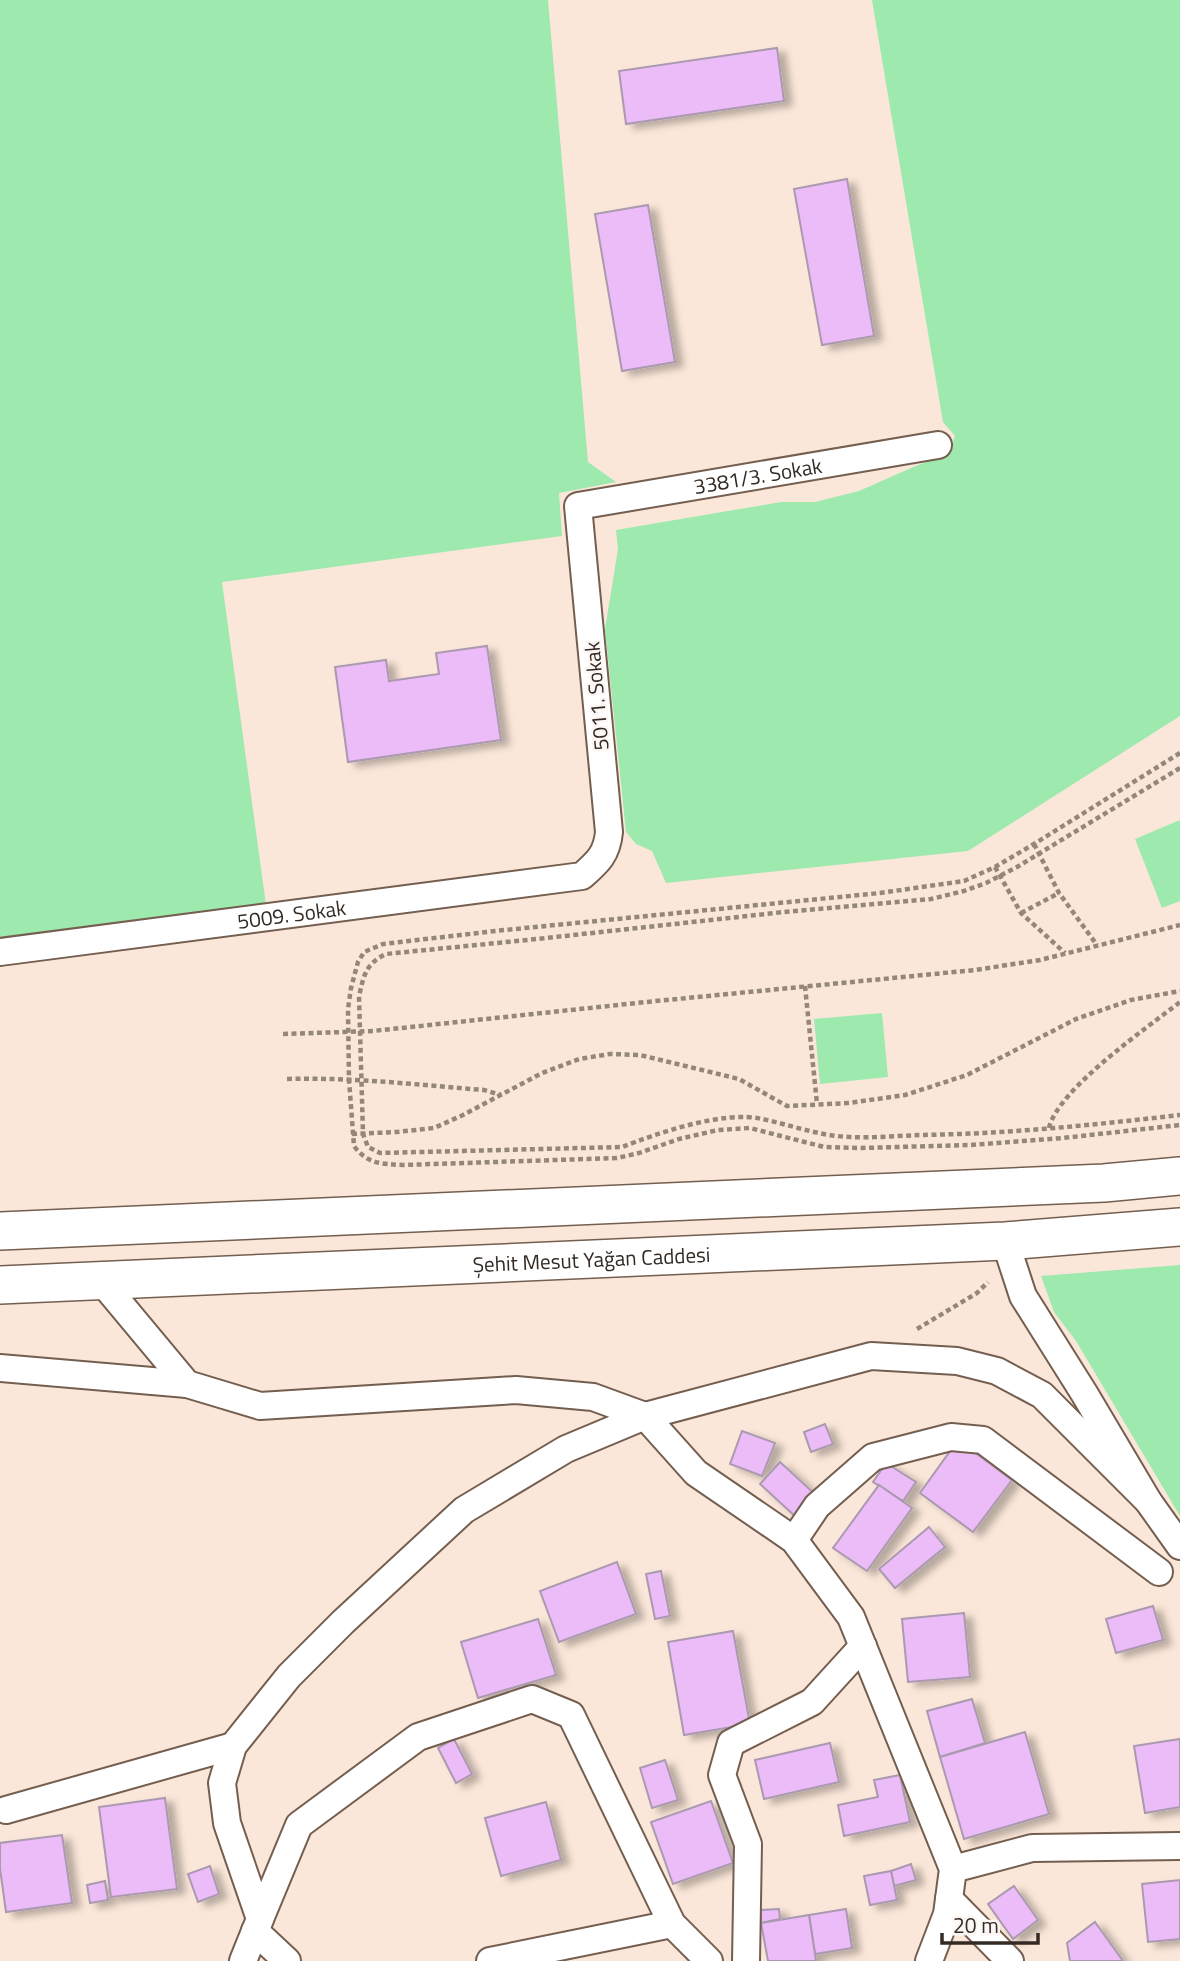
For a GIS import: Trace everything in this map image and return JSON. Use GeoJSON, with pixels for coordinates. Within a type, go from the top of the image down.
{"type":"FeatureCollection","features":[{"type":"Feature","properties":{"kind":"main road"},"geometry":{"type":"LineString","coordinates":[[0,1231],[1091,1184],[1180,1176]]}},
{"type":"Feature","properties":{"kind":"main road","name":"Şehit Mesut Yağan Caddesi"},"geometry":{"type":"LineString","coordinates":[[0,1285],[1008,1251],[1180,1227]]}},
{"type":"Feature","properties":{"kind":"street","name":"3381/3. Sokak"},"geometry":{"type":"LineString","coordinates":[[578,506],[938,446]]}},
{"type":"Feature","properties":{"kind":"street","name":"5011. Sokak"},"geometry":{"type":"LineString","coordinates":[[578,506],[609,832],[608,846],[601,858],[582,876]]}},
{"type":"Feature","properties":{"kind":"street","name":"5009. Sokak"},"geometry":{"type":"LineString","coordinates":[[0,952],[582,876]]}},
{"type":"Feature","properties":{"kind":"street"},"geometry":{"type":"LineString","coordinates":[[1008,1251],[1023,1296],[1148,1501],[1180,1546]]}},
{"type":"Feature","properties":{"kind":"street"},"geometry":{"type":"LineString","coordinates":[[102,1282],[187,1384]]}},
{"type":"Feature","properties":{"kind":"street"},"geometry":{"type":"LineString","coordinates":[[287,1961],[257,1925],[227,1823],[222,1783],[233,1746],[289,1675],[464,1510],[566,1450],[645,1416],[871,1356],[957,1361],[997,1371],[1042,1395],[1148,1501]]}},
{"type":"Feature","properties":{"kind":"street"},"geometry":{"type":"LineString","coordinates":[[0,1368],[187,1384],[260,1406],[516,1390],[593,1396],[645,1416],[696,1473],[794,1540],[851,1617],[953,1869],[947,1914],[929,1961]]}},
{"type":"Feature","properties":{"kind":"street"},"geometry":{"type":"LineString","coordinates":[[794,1540],[817,1506],[873,1457],[951,1437],[983,1440],[1159,1572]]}},
{"type":"Feature","properties":{"kind":"street"},"geometry":{"type":"LineString","coordinates":[[746,1961],[748,1844],[722,1775],[731,1743],[811,1702],[863,1646]]}},
{"type":"Feature","properties":{"kind":"street"},"geometry":{"type":"LineString","coordinates":[[243,1961],[299,1825],[418,1737],[531,1699],[572,1715],[672,1924],[709,1961]]}},
{"type":"Feature","properties":{"kind":"street"},"geometry":{"type":"LineString","coordinates":[[6,1810],[233,1746]]}},
{"type":"Feature","properties":{"kind":"street"},"geometry":{"type":"LineString","coordinates":[[953,1869],[1032,1848],[1180,1846]]}},
{"type":"Feature","properties":{"kind":"street"},"geometry":{"type":"LineString","coordinates":[[949,1899],[1010,1961]]}},
{"type":"Feature","properties":{"kind":"street"},"geometry":{"type":"LineString","coordinates":[[489,1961],[672,1924]]}},
{"type":"Feature","properties":{"kind":"path"},"geometry":{"type":"LineString","coordinates":[[1180,753],[1034,844],[995,867],[964,881],[383,944],[364,952],[358,962],[348,1009],[349,1080],[354,1146],[360,1154],[377,1164],[617,1157],[718,1130],[750,1128],[824,1147],[861,1148],[970,1145],[1180,1125]]}},
{"type":"Feature","properties":{"kind":"path"},"geometry":{"type":"LineString","coordinates":[[1180,768],[1039,853],[986,883],[964,891],[931,899],[386,954],[373,960],[364,975],[359,996],[363,1134],[368,1147],[380,1153],[622,1147],[644,1138],[707,1121],[744,1116],[808,1132],[849,1137],[992,1134],[1180,1115]]}},
{"type":"Feature","properties":{"kind":"path"},"geometry":{"type":"LineString","coordinates":[[1034,844],[1059,893],[1097,946]]}},
{"type":"Feature","properties":{"kind":"path"},"geometry":{"type":"LineString","coordinates":[[995,867],[1021,913],[1065,953]]}},
{"type":"Feature","properties":{"kind":"path"},"geometry":{"type":"LineString","coordinates":[[1021,913],[1059,893]]}},
{"type":"Feature","properties":{"kind":"path"},"geometry":{"type":"LineString","coordinates":[[283,1034],[360,1031],[975,970],[1040,960],[1180,925]]}},
{"type":"Feature","properties":{"kind":"path"},"geometry":{"type":"LineString","coordinates":[[805,986],[817,1104]]}},
{"type":"Feature","properties":{"kind":"path"},"geometry":{"type":"LineString","coordinates":[[352,1134],[434,1128],[542,1073],[579,1059],[610,1054],[640,1055],[739,1079],[788,1106],[905,1095],[967,1075],[1076,1019],[1131,1000],[1180,991]]}},
{"type":"Feature","properties":{"kind":"path"},"geometry":{"type":"LineString","coordinates":[[1049,1128],[1051,1119],[1072,1091],[1095,1069],[1180,1002]]}},
{"type":"Feature","properties":{"kind":"path"},"geometry":{"type":"LineString","coordinates":[[287,1079],[321,1078],[484,1090],[501,1095]]}},
{"type":"Feature","properties":{"kind":"path"},"geometry":{"type":"LineString","coordinates":[[871,1356],[977,1293],[1008,1251]]}},
{"type":"Feature","properties":{"kind":"green space"},"geometry":{"type":"Polygon","coordinates":[[[0,0],[548,0],[588,462],[616,482],[559,493],[562,536],[222,582],[266,905],[0,938],[0,0]]]}},
{"type":"Feature","properties":{"kind":"green space"},"geometry":{"type":"Polygon","coordinates":[[[872,0],[1180,0],[1180,716],[968,851],[666,883],[652,851],[636,844],[626,832],[605,629],[618,549],[616,530],[781,502],[815,502],[859,491],[949,453],[955,436],[943,422],[872,0]]]}},
{"type":"Feature","properties":{"kind":"green space"},"geometry":{"type":"Polygon","coordinates":[[[1180,820],[1180,901],[1162,908],[1135,839],[1180,820]]]}},
{"type":"Feature","properties":{"kind":"green space"},"geometry":{"type":"Polygon","coordinates":[[[882,1013],[888,1077],[820,1084],[814,1019],[882,1013]]]}},
{"type":"Feature","properties":{"kind":"green space"},"geometry":{"type":"Polygon","coordinates":[[[1180,1265],[1180,1516],[1076,1341],[1054,1312],[1041,1276],[1180,1265]]]}},
{"type":"Feature","properties":{"kind":"building"},"geometry":{"type":"Polygon","coordinates":[[[777,48],[784,101],[626,124],[619,71],[777,48]]]}},
{"type":"Feature","properties":{"kind":"building"},"geometry":{"type":"Polygon","coordinates":[[[847,179],[874,336],[822,345],[794,189],[847,179]]]}},
{"type":"Feature","properties":{"kind":"building"},"geometry":{"type":"Polygon","coordinates":[[[648,205],[675,362],[622,371],[595,214],[648,205]]]}},
{"type":"Feature","properties":{"kind":"building"},"geometry":{"type":"Polygon","coordinates":[[[487,646],[501,740],[348,762],[335,667],[386,660],[389,681],[439,674],[436,653],[487,646]]]}},
{"type":"Feature","properties":{"kind":"building"},"geometry":{"type":"Polygon","coordinates":[[[825,1424],[833,1444],[811,1452],[804,1432],[825,1424]]]}},
{"type":"Feature","properties":{"kind":"building"},"geometry":{"type":"Polygon","coordinates":[[[742,1431],[775,1443],[762,1476],[730,1464],[742,1431]]]}},
{"type":"Feature","properties":{"kind":"building"},"geometry":{"type":"Polygon","coordinates":[[[958,1440],[1012,1480],[973,1532],[920,1493],[958,1440]]]}},
{"type":"Feature","properties":{"kind":"building"},"geometry":{"type":"Polygon","coordinates":[[[780,1462],[817,1496],[797,1518],[760,1484],[780,1462]]]}},
{"type":"Feature","properties":{"kind":"building"},"geometry":{"type":"Polygon","coordinates":[[[886,1463],[916,1482],[903,1501],[873,1482],[886,1463]]]}},
{"type":"Feature","properties":{"kind":"building"},"geometry":{"type":"Polygon","coordinates":[[[879,1485],[912,1508],[867,1571],[833,1548],[879,1485]]]}},
{"type":"Feature","properties":{"kind":"building"},"geometry":{"type":"Polygon","coordinates":[[[929,1527],[945,1547],[895,1588],[879,1569],[929,1527]]]}},
{"type":"Feature","properties":{"kind":"building"},"geometry":{"type":"Polygon","coordinates":[[[617,1562],[636,1614],[559,1642],[540,1591],[617,1562]]]}},
{"type":"Feature","properties":{"kind":"building"},"geometry":{"type":"Polygon","coordinates":[[[661,1571],[670,1616],[655,1619],[646,1574],[661,1571]]]}},
{"type":"Feature","properties":{"kind":"building"},"geometry":{"type":"Polygon","coordinates":[[[1153,1606],[1163,1640],[1116,1653],[1106,1619],[1153,1606]]]}},
{"type":"Feature","properties":{"kind":"building"},"geometry":{"type":"Polygon","coordinates":[[[964,1613],[970,1677],[908,1682],[902,1619],[964,1613]]]}},
{"type":"Feature","properties":{"kind":"building"},"geometry":{"type":"Polygon","coordinates":[[[538,1619],[556,1675],[478,1698],[461,1642],[538,1619]]]}},
{"type":"Feature","properties":{"kind":"building"},"geometry":{"type":"Polygon","coordinates":[[[733,1631],[750,1724],[684,1735],[668,1642],[733,1631]]]}},
{"type":"Feature","properties":{"kind":"building"},"geometry":{"type":"Polygon","coordinates":[[[972,1699],[985,1743],[940,1757],[927,1711],[972,1699]]]}},
{"type":"Feature","properties":{"kind":"building"},"geometry":{"type":"Polygon","coordinates":[[[1025,1732],[1049,1814],[964,1839],[940,1757],[1025,1732]]]}},
{"type":"Feature","properties":{"kind":"building"},"geometry":{"type":"Polygon","coordinates":[[[454,1739],[472,1774],[456,1783],[438,1748],[454,1739]]]}},
{"type":"Feature","properties":{"kind":"building"},"geometry":{"type":"Polygon","coordinates":[[[1180,1739],[1180,1807],[1145,1813],[1134,1746],[1180,1739]]]}},
{"type":"Feature","properties":{"kind":"building"},"geometry":{"type":"Polygon","coordinates":[[[830,1743],[839,1782],[764,1799],[755,1760],[830,1743]]]}},
{"type":"Feature","properties":{"kind":"building"},"geometry":{"type":"Polygon","coordinates":[[[665,1760],[678,1800],[652,1808],[640,1768],[665,1760]]]}},
{"type":"Feature","properties":{"kind":"building"},"geometry":{"type":"Polygon","coordinates":[[[900,1775],[910,1822],[844,1836],[838,1805],[878,1797],[874,1780],[900,1775]]]}},
{"type":"Feature","properties":{"kind":"building"},"geometry":{"type":"Polygon","coordinates":[[[165,1798],[177,1889],[111,1897],[99,1807],[165,1798]]]}},
{"type":"Feature","properties":{"kind":"building"},"geometry":{"type":"Polygon","coordinates":[[[711,1801],[733,1863],[673,1884],[651,1822],[711,1801]]]}},
{"type":"Feature","properties":{"kind":"building"},"geometry":{"type":"Polygon","coordinates":[[[546,1802],[561,1860],[501,1876],[485,1818],[546,1802]]]}},
{"type":"Feature","properties":{"kind":"building"},"geometry":{"type":"Polygon","coordinates":[[[62,1835],[72,1903],[6,1912],[0,1869],[0,1843],[62,1835]]]}},
{"type":"Feature","properties":{"kind":"building"},"geometry":{"type":"Polygon","coordinates":[[[911,1864],[916,1880],[894,1886],[891,1871],[911,1864]]]}},
{"type":"Feature","properties":{"kind":"building"},"geometry":{"type":"Polygon","coordinates":[[[210,1866],[219,1894],[198,1902],[188,1874],[210,1866]]]}},
{"type":"Feature","properties":{"kind":"building"},"geometry":{"type":"Polygon","coordinates":[[[891,1871],[897,1900],[870,1905],[864,1876],[891,1871]]]}},
{"type":"Feature","properties":{"kind":"building"},"geometry":{"type":"Polygon","coordinates":[[[1180,1880],[1180,1939],[1148,1942],[1142,1884],[1180,1880]]]}},
{"type":"Feature","properties":{"kind":"building"},"geometry":{"type":"Polygon","coordinates":[[[105,1881],[108,1900],[90,1903],[87,1885],[105,1881]]]}},
{"type":"Feature","properties":{"kind":"building"},"geometry":{"type":"Polygon","coordinates":[[[1014,1886],[1038,1920],[1013,1939],[988,1904],[1014,1886]]]}},
{"type":"Feature","properties":{"kind":"building"},"geometry":{"type":"Polygon","coordinates":[[[779,1909],[780,1919],[761,1923],[761,1910],[779,1909]]]}},
{"type":"Feature","properties":{"kind":"building"},"geometry":{"type":"Polygon","coordinates":[[[846,1909],[852,1948],[815,1954],[809,1915],[846,1909]]]}},
{"type":"Feature","properties":{"kind":"building"},"geometry":{"type":"Polygon","coordinates":[[[809,1915],[816,1961],[768,1961],[761,1923],[809,1915]]]}},
{"type":"Feature","properties":{"kind":"building"},"geometry":{"type":"Polygon","coordinates":[[[1095,1922],[1123,1961],[1070,1961],[1067,1943],[1095,1922]]]}}]}
